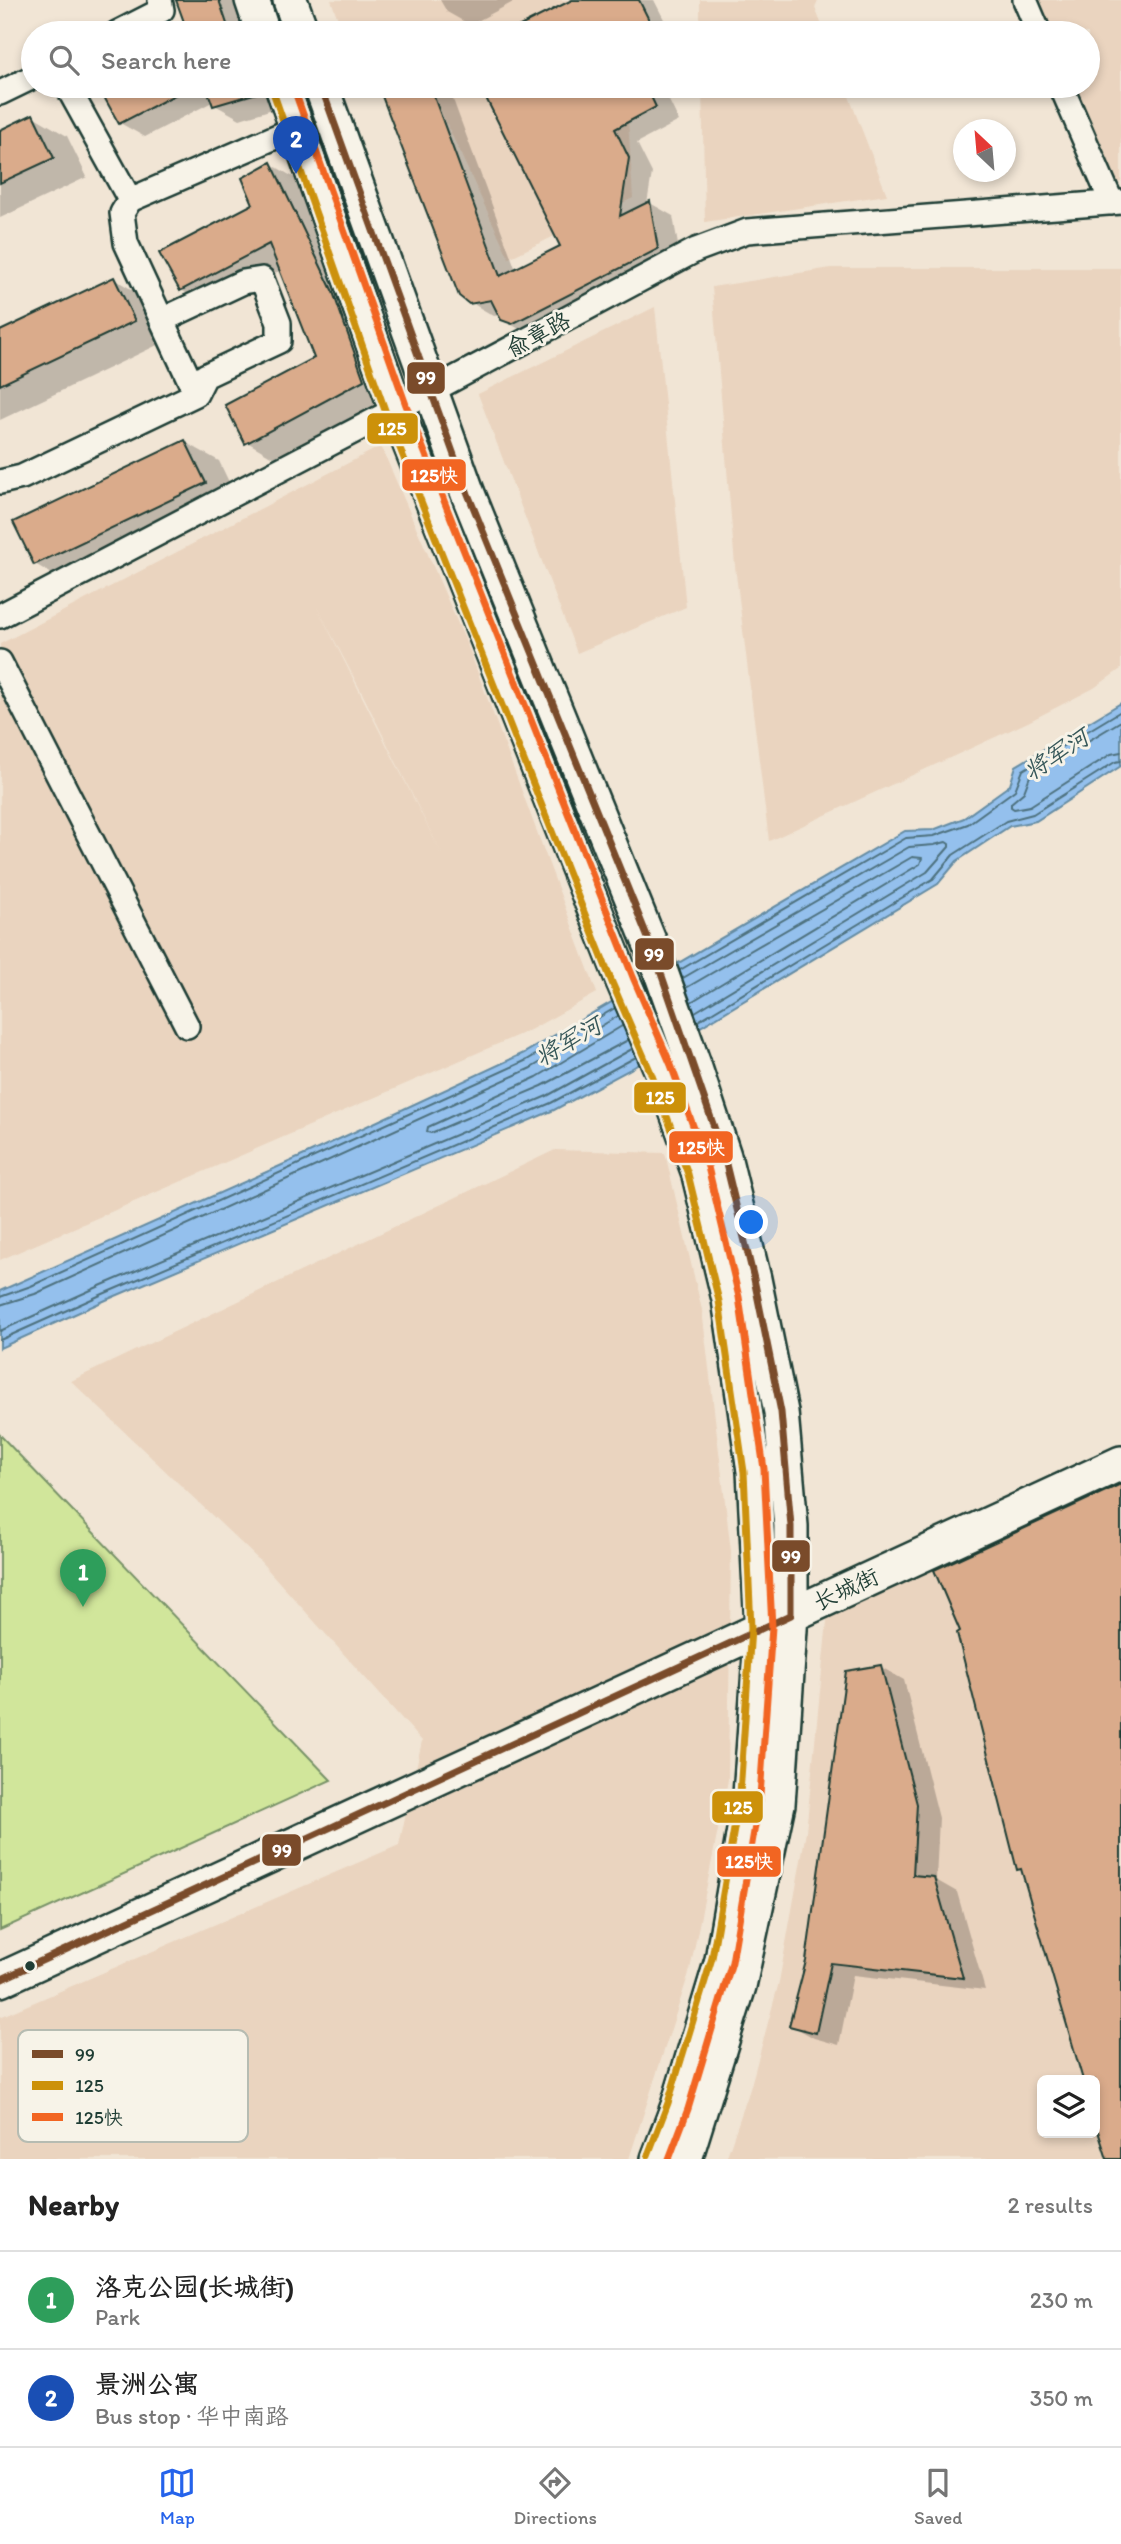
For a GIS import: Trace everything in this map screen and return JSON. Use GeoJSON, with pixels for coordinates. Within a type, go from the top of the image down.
{"type":"FeatureCollection","features":[{"type":"Feature","properties":{"kind":"main road"},"geometry":{"type":"LineString","coordinates":[[252,0],[259,21]]}},
{"type":"Feature","properties":{"kind":"main road"},"geometry":{"type":"LineString","coordinates":[[290,0],[298,21]]}},
{"type":"Feature","properties":{"kind":"main road"},"geometry":{"type":"LineString","coordinates":[[286,98],[396,409],[660,1069],[698,1171],[729,1299],[777,1621],[778,1804],[738,1986],[685,2159]]}},
{"type":"Feature","properties":{"kind":"main road"},"geometry":{"type":"LineString","coordinates":[[325,98],[474,507],[654,953],[693,1062],[724,1156],[754,1279],[781,1412],[791,1526],[750,1796],[722,1960],[678,2106],[658,2159]]}},
{"type":"Feature","properties":{"kind":"main road","name":"长城街"},"geometry":{"type":"LineString","coordinates":[[0,1980],[1121,1463]]}},
{"type":"Feature","properties":{"kind":"street"},"geometry":{"type":"LineString","coordinates":[[140,21],[162,10],[160,0]]}},
{"type":"Feature","properties":{"kind":"street"},"geometry":{"type":"LineString","coordinates":[[1025,0],[1034,21]]}},
{"type":"Feature","properties":{"kind":"street"},"geometry":{"type":"LineString","coordinates":[[0,93],[21,83]]}},
{"type":"Feature","properties":{"kind":"street"},"geometry":{"type":"LineString","coordinates":[[74,98],[130,200]]}},
{"type":"Feature","properties":{"kind":"street"},"geometry":{"type":"LineString","coordinates":[[1068,98],[1116,202]]}},
{"type":"Feature","properties":{"kind":"street"},"geometry":{"type":"LineString","coordinates":[[196,394],[126,243],[122,213],[130,200],[296,128]]}},
{"type":"Feature","properties":{"kind":"street","name":"俞章路"},"geometry":{"type":"LineString","coordinates":[[0,615],[696,250],[747,231],[1116,202]]}},
{"type":"Feature","properties":{"kind":"street"},"geometry":{"type":"LineString","coordinates":[[0,482],[22,477],[196,394],[205,376],[279,341],[279,323],[262,279],[243,282],[162,320]]}},
{"type":"Feature","properties":{"kind":"street"},"geometry":{"type":"LineString","coordinates":[[0,662],[187,1026]]}},
{"type":"Feature","properties":{"kind":"shaded area"},"geometry":{"type":"Polygon","coordinates":[[[331,0],[621,0],[622,21],[339,21],[331,0]]]}},
{"type":"Feature","properties":{"kind":"shaded area"},"geometry":{"type":"Polygon","coordinates":[[[700,0],[818,0],[815,8],[820,21],[700,21],[700,0]]]}},
{"type":"Feature","properties":{"kind":"shaded area"},"geometry":{"type":"Polygon","coordinates":[[[1024,0],[1121,0],[1121,182],[1098,186],[1063,98],[1100,98],[1100,21],[1032,21],[1024,0]]]}},
{"type":"Feature","properties":{"kind":"shaded area"},"geometry":{"type":"Polygon","coordinates":[[[435,98],[627,98],[633,198],[509,258],[435,98]]]}},
{"type":"Feature","properties":{"kind":"shaded area"},"geometry":{"type":"Polygon","coordinates":[[[702,98],[850,98],[887,195],[705,222],[702,98]]]}},
{"type":"Feature","properties":{"kind":"shaded area"},"geometry":{"type":"Polygon","coordinates":[[[831,268],[1121,268],[1121,669],[1094,688],[1028,722],[769,841],[735,566],[712,287],[831,268]]]}},
{"type":"Feature","properties":{"kind":"shaded area"},"geometry":{"type":"Polygon","coordinates":[[[655,307],[686,607],[577,653],[478,394],[655,307]]]}},
{"type":"Feature","properties":{"kind":"shaded area"},"geometry":{"type":"Polygon","coordinates":[[[381,446],[469,649],[597,993],[530,1030],[0,1260],[0,644],[381,446]],[[316,605],[442,855],[363,695],[316,605]]]}},
{"type":"Feature","properties":{"kind":"shaded area"},"geometry":{"type":"Polygon","coordinates":[[[555,1150],[665,1153],[702,1310],[731,1551],[728,1780],[690,1970],[629,2159],[0,2159],[0,2017],[399,1845],[422,1741],[260,1561],[71,1381],[555,1150]]]}},
{"type":"Feature","properties":{"kind":"shaded area"},"geometry":{"type":"Polygon","coordinates":[[[1121,1480],[1121,2159],[726,2159],[750,2089],[779,1982],[806,1832],[828,1611],[1121,1480]]]}},
{"type":"Feature","properties":{"kind":"green space"},"geometry":{"type":"Polygon","coordinates":[[[0,1435],[331,1780],[0,1930],[0,1435]]]}},
{"type":"Feature","properties":{"kind":"water","name":"将军河"},"geometry":{"type":"Polygon","coordinates":[[[1121,703],[1121,766],[1036,821],[1010,826],[957,861],[938,884],[629,1070],[554,1110],[106,1300],[0,1348],[0,1291],[309,1153],[524,1053],[905,831],[933,830],[964,818],[1010,785],[1016,766],[1121,703]]]}},
{"type":"Feature","properties":{"kind":"building"},"geometry":{"type":"Polygon","coordinates":[[[176,0],[219,0],[226,21],[184,21],[176,0]]]}},
{"type":"Feature","properties":{"kind":"building"},"geometry":{"type":"Polygon","coordinates":[[[572,0],[639,0],[650,21],[530,21],[572,0]]]}},
{"type":"Feature","properties":{"kind":"building"},"geometry":{"type":"Polygon","coordinates":[[[105,98],[169,98],[119,124],[105,98]]]}},
{"type":"Feature","properties":{"kind":"building"},"geometry":{"type":"Polygon","coordinates":[[[210,98],[240,98],[213,106],[210,98]]]}},
{"type":"Feature","properties":{"kind":"building"},"geometry":{"type":"Polygon","coordinates":[[[383,98],[434,98],[500,276],[560,246],[486,98],[652,98],[656,107],[615,129],[629,158],[620,216],[650,201],[658,249],[512,324],[501,320],[491,300],[469,304],[459,296],[383,98]]]}},
{"type":"Feature","properties":{"kind":"building"},"geometry":{"type":"Polygon","coordinates":[[[33,114],[54,158],[0,183],[0,130],[33,114]]]}},
{"type":"Feature","properties":{"kind":"building"},"geometry":{"type":"Polygon","coordinates":[[[271,162],[333,292],[364,380],[245,444],[225,405],[314,358],[269,244],[180,291],[159,253],[253,204],[242,178],[271,162]]]}},
{"type":"Feature","properties":{"kind":"building"},"geometry":{"type":"Polygon","coordinates":[[[114,277],[135,321],[0,385],[0,331],[114,277]]]}},
{"type":"Feature","properties":{"kind":"building"},"geometry":{"type":"Polygon","coordinates":[[[185,440],[206,483],[34,565],[13,522],[185,440]]]}},
{"type":"Feature","properties":{"kind":"building"},"geometry":{"type":"Polygon","coordinates":[[[1121,1484],[1121,2159],[1107,2159],[1100,2137],[1100,2075],[1082,2075],[1021,1869],[1017,1870],[957,1633],[960,1631],[934,1570],[1121,1484]]]}},
{"type":"Feature","properties":{"kind":"building"},"geometry":{"type":"Polygon","coordinates":[[[881,1665],[917,1804],[913,1875],[934,1877],[963,1978],[831,1963],[816,2033],[789,2026],[806,1961],[846,1671],[881,1665]]]}},
{"type":"Feature","properties":{"kind":"transit line","name":"125"},"geometry":{"type":"LineString","coordinates":[[275,98],[386,413],[613,985],[651,1073],[688,1174],[719,1301],[744,1472],[751,1628],[740,1794],[712,1958],[668,2103],[648,2155]]}},
{"type":"Feature","properties":{"kind":"transit line","name":"125快"},"geometry":{"type":"LineString","coordinates":[[297,98],[406,405],[633,977],[671,1065],[708,1167],[739,1297],[764,1469],[772,1627],[760,1796],[732,1962],[688,2109],[669,2159]]}},
{"type":"Feature","properties":{"kind":"transit line","name":"99"},"geometry":{"type":"LineString","coordinates":[[0,1980],[791,1615],[791,1526],[781,1412],[754,1279],[724,1156],[654,953],[468,494],[325,98]]}},
{"type":"Feature","properties":{"kind":"place","name":"景洲公寓"},"geometry":{"type":"Point","coordinates":[296,174]}},
{"type":"Feature","properties":{"kind":"place","name":"洛克公园(长城街)"},"geometry":{"type":"Point","coordinates":[83,1607]}}]}
